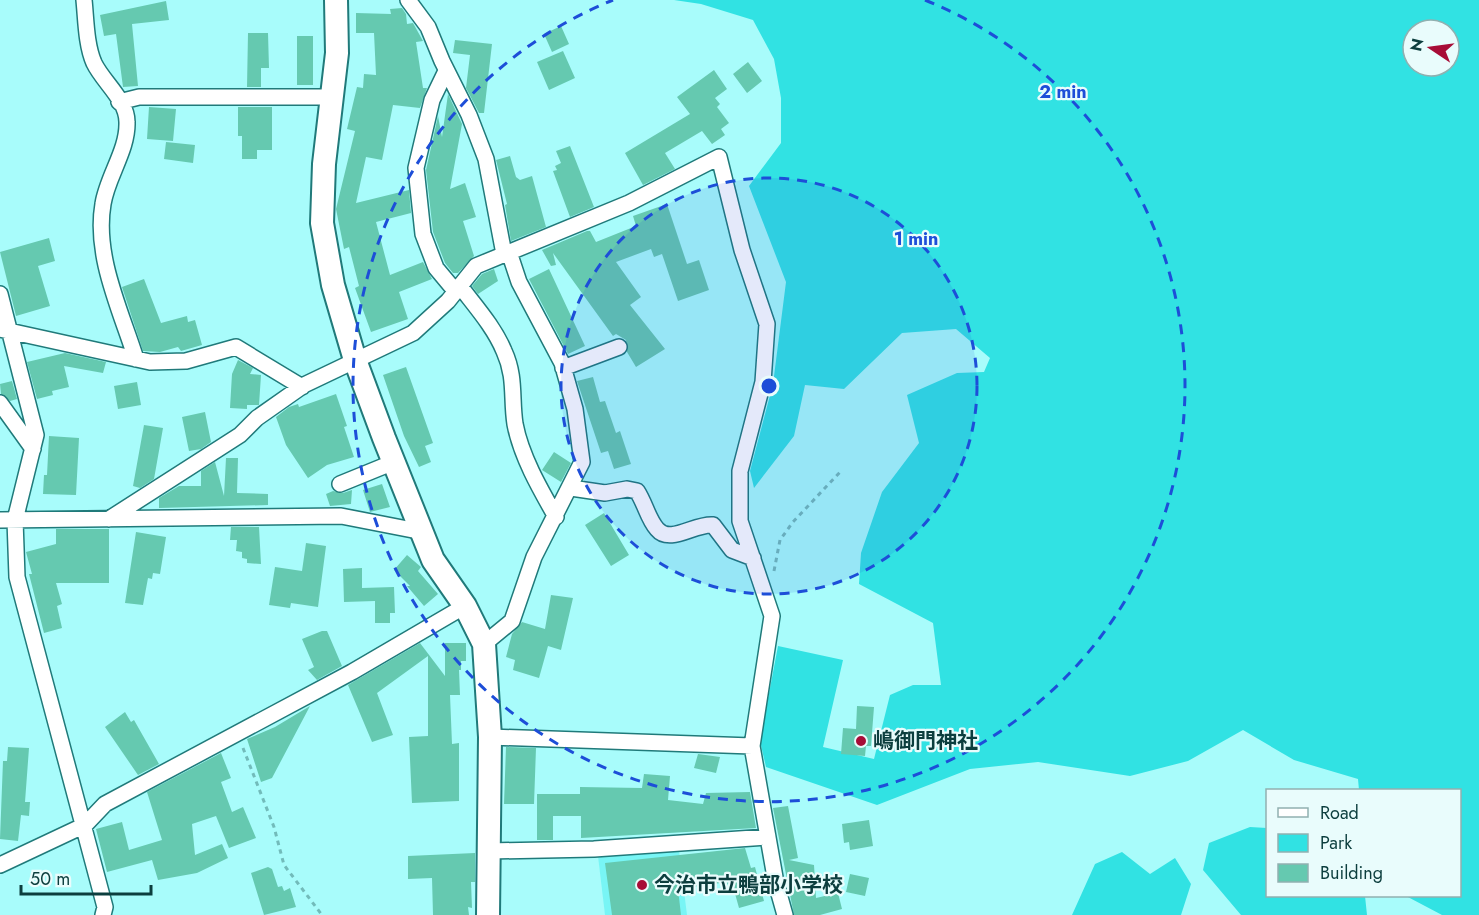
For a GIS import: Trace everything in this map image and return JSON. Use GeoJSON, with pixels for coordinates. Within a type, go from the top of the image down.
{"type":"FeatureCollection","features":[{"type":"Feature","properties":{"kind":"street"},"geometry":{"type":"LineString","coordinates":[[84,0],[91,54],[119,102],[127,122],[123,145],[102,205],[102,237],[109,274],[136,359]]}},
{"type":"Feature","properties":{"kind":"street"},"geometry":{"type":"LineString","coordinates":[[336,0],[337,52],[324,164],[322,223],[333,285],[355,360],[394,462],[433,560],[465,606],[484,644],[490,737],[488,915]]}},
{"type":"Feature","properties":{"kind":"street"},"geometry":{"type":"LineString","coordinates":[[408,0],[429,27],[447,71],[469,115],[486,159],[506,253],[563,368],[575,409],[581,445],[582,462],[571,488],[534,557],[512,621],[484,644]]}},
{"type":"Feature","properties":{"kind":"street"},"geometry":{"type":"LineString","coordinates":[[447,71],[432,100],[416,168],[423,234],[435,268],[458,289],[489,324],[505,352],[514,382],[515,423],[521,443],[542,493],[556,517]]}},
{"type":"Feature","properties":{"kind":"street"},"geometry":{"type":"LineString","coordinates":[[119,102],[140,97],[332,98]]}},
{"type":"Feature","properties":{"kind":"street"},"geometry":{"type":"LineString","coordinates":[[109,519],[240,435],[257,418],[302,387],[413,333],[458,289],[476,267],[629,203],[719,157],[742,250],[767,324],[764,382],[740,471],[740,521],[772,616],[752,746],[785,915]]}},
{"type":"Feature","properties":{"kind":"street"},"geometry":{"type":"LineString","coordinates":[[0,294],[4,330],[36,435],[7,520],[17,577],[85,825],[105,907],[104,915]]}},
{"type":"Feature","properties":{"kind":"street"},"geometry":{"type":"LineString","coordinates":[[4,330],[150,362],[186,361],[236,347],[302,387]]}},
{"type":"Feature","properties":{"kind":"street"},"geometry":{"type":"LineString","coordinates":[[563,368],[619,346]]}},
{"type":"Feature","properties":{"kind":"street"},"geometry":{"type":"LineString","coordinates":[[0,404],[33,449]]}},
{"type":"Feature","properties":{"kind":"street"},"geometry":{"type":"LineString","coordinates":[[340,484],[394,462]]}},
{"type":"Feature","properties":{"kind":"street"},"geometry":{"type":"LineString","coordinates":[[571,488],[605,493],[627,489],[637,492],[657,529],[666,536],[673,536],[703,524],[713,525],[732,550],[753,558]]}},
{"type":"Feature","properties":{"kind":"street"},"geometry":{"type":"LineString","coordinates":[[7,520],[341,516],[423,532]]}},
{"type":"Feature","properties":{"kind":"street"},"geometry":{"type":"LineString","coordinates":[[0,865],[85,825],[105,804],[352,672],[465,606]]}},
{"type":"Feature","properties":{"kind":"street"},"geometry":{"type":"LineString","coordinates":[[490,737],[752,746]]}},
{"type":"Feature","properties":{"kind":"street"},"geometry":{"type":"LineString","coordinates":[[489,851],[594,849],[768,837]]}},
{"type":"Feature","properties":{"kind":"path"},"geometry":{"type":"LineString","coordinates":[[762,585],[773,576],[780,540],[793,522],[841,471]]}},
{"type":"Feature","properties":{"kind":"path"},"geometry":{"type":"LineString","coordinates":[[237,734],[274,827],[284,865],[322,915]]}},
{"type":"Feature","properties":{"kind":"shaded area","name":"今治市立鴨部小学校"},"geometry":{"type":"Polygon","coordinates":[[[679,851],[687,915],[605,915],[598,856],[679,851]]]}},
{"type":"Feature","properties":{"kind":"green space"},"geometry":{"type":"Polygon","coordinates":[[[674,0],[1479,0],[1479,915],[1442,915],[1408,897],[1461,897],[1461,789],[1359,789],[1358,779],[1294,760],[1243,730],[1188,761],[1130,776],[1038,762],[970,769],[877,805],[766,767],[760,741],[778,646],[843,660],[823,747],[874,759],[890,695],[913,685],[941,685],[933,623],[859,584],[861,553],[882,492],[919,443],[907,395],[957,373],[984,372],[990,358],[956,329],[902,333],[844,389],[805,385],[794,436],[754,488],[750,471],[773,384],[786,282],[749,186],[781,143],[781,98],[774,59],[753,20],[701,4],[674,0]]]}},
{"type":"Feature","properties":{"kind":"green space"},"geometry":{"type":"Polygon","coordinates":[[[1250,827],[1266,828],[1266,897],[1365,897],[1367,915],[1241,915],[1203,870],[1209,843],[1250,827]]]}},
{"type":"Feature","properties":{"kind":"green space"},"geometry":{"type":"Polygon","coordinates":[[[1122,852],[1150,874],[1175,858],[1191,884],[1181,915],[1072,915],[1095,864],[1122,852]]]}},
{"type":"Feature","properties":{"kind":"building"},"geometry":{"type":"Polygon","coordinates":[[[166,1],[169,20],[132,24],[138,86],[123,87],[116,34],[104,36],[100,15],[166,1]]]}},
{"type":"Feature","properties":{"kind":"building"},"geometry":{"type":"Polygon","coordinates":[[[402,8],[406,14],[407,24],[413,23],[423,41],[416,42],[423,88],[427,88],[420,108],[393,105],[382,160],[366,157],[356,203],[409,190],[411,213],[376,222],[390,275],[423,262],[432,279],[399,292],[408,319],[371,332],[355,288],[359,286],[349,247],[344,249],[336,209],[355,131],[347,129],[357,87],[363,88],[364,74],[376,75],[374,33],[356,33],[356,13],[391,14],[390,9],[402,8]]]}},
{"type":"Feature","properties":{"kind":"building"},"geometry":{"type":"Polygon","coordinates":[[[561,26],[569,44],[552,52],[544,34],[561,26]]]}},
{"type":"Feature","properties":{"kind":"building"},"geometry":{"type":"Polygon","coordinates":[[[248,33],[268,33],[269,68],[261,68],[261,87],[247,87],[248,33]]]}},
{"type":"Feature","properties":{"kind":"building"},"geometry":{"type":"Polygon","coordinates":[[[297,36],[313,36],[313,85],[297,85],[297,36]]]}},
{"type":"Feature","properties":{"kind":"building"},"geometry":{"type":"Polygon","coordinates":[[[455,40],[492,44],[484,113],[479,113],[466,88],[470,55],[453,53],[455,40]]]}},
{"type":"Feature","properties":{"kind":"building"},"geometry":{"type":"Polygon","coordinates":[[[563,51],[575,78],[549,90],[537,62],[563,51]]]}},
{"type":"Feature","properties":{"kind":"building"},"geometry":{"type":"Polygon","coordinates":[[[748,62],[762,81],[747,93],[733,74],[748,62]]]}},
{"type":"Feature","properties":{"kind":"building"},"geometry":{"type":"Polygon","coordinates":[[[714,70],[727,89],[715,98],[720,104],[717,107],[729,123],[721,129],[725,135],[712,144],[702,131],[665,153],[675,169],[643,185],[625,153],[690,114],[677,97],[714,70]]]}},
{"type":"Feature","properties":{"kind":"building"},"geometry":{"type":"Polygon","coordinates":[[[448,94],[462,124],[450,189],[465,183],[476,217],[463,221],[474,256],[458,273],[453,273],[445,263],[433,232],[426,170],[438,116],[442,137],[448,94]]]}},
{"type":"Feature","properties":{"kind":"building"},"geometry":{"type":"Polygon","coordinates":[[[149,107],[176,109],[173,141],[147,139],[149,107]]]}},
{"type":"Feature","properties":{"kind":"building"},"geometry":{"type":"Polygon","coordinates":[[[238,107],[272,107],[272,150],[257,150],[257,159],[242,159],[242,136],[238,136],[238,107]]]}},
{"type":"Feature","properties":{"kind":"building"},"geometry":{"type":"Polygon","coordinates":[[[166,142],[195,145],[193,163],[164,159],[166,142]]]}},
{"type":"Feature","properties":{"kind":"building"},"geometry":{"type":"Polygon","coordinates":[[[570,146],[594,207],[570,217],[553,171],[557,170],[555,166],[561,163],[556,151],[570,146]]]}},
{"type":"Feature","properties":{"kind":"building"},"geometry":{"type":"Polygon","coordinates":[[[510,156],[516,177],[520,180],[532,176],[546,227],[511,241],[505,205],[507,204],[496,160],[510,156]]]}},
{"type":"Feature","properties":{"kind":"building"},"geometry":{"type":"Polygon","coordinates":[[[667,204],[687,264],[699,260],[709,290],[678,301],[662,254],[654,257],[651,249],[616,262],[641,297],[630,305],[665,349],[636,367],[627,352],[626,340],[616,334],[613,336],[553,253],[556,265],[551,266],[542,250],[587,231],[590,231],[596,242],[636,226],[633,216],[667,204]]]}},
{"type":"Feature","properties":{"kind":"building"},"geometry":{"type":"Polygon","coordinates":[[[49,238],[55,261],[38,266],[50,306],[16,316],[0,252],[49,238]]]}},
{"type":"Feature","properties":{"kind":"building"},"geometry":{"type":"Polygon","coordinates":[[[494,269],[498,281],[478,294],[472,286],[482,274],[494,269]]]}},
{"type":"Feature","properties":{"kind":"building"},"geometry":{"type":"Polygon","coordinates":[[[549,269],[585,346],[568,354],[529,279],[549,269]]]}},
{"type":"Feature","properties":{"kind":"building"},"geometry":{"type":"Polygon","coordinates":[[[144,279],[161,323],[187,316],[188,322],[195,320],[202,345],[181,351],[178,347],[160,352],[143,351],[122,287],[144,279]]]}},
{"type":"Feature","properties":{"kind":"building"},"geometry":{"type":"Polygon","coordinates":[[[65,353],[106,362],[103,373],[64,366],[69,387],[52,391],[53,395],[37,399],[27,362],[65,353]]]}},
{"type":"Feature","properties":{"kind":"building"},"geometry":{"type":"Polygon","coordinates":[[[238,360],[253,368],[250,374],[261,375],[259,405],[247,405],[247,409],[230,408],[232,374],[238,360]]]}},
{"type":"Feature","properties":{"kind":"building"},"geometry":{"type":"Polygon","coordinates":[[[406,367],[433,443],[425,446],[431,462],[419,467],[404,436],[383,375],[406,367]]]}},
{"type":"Feature","properties":{"kind":"building"},"geometry":{"type":"Polygon","coordinates":[[[593,377],[600,402],[605,401],[616,433],[620,431],[631,464],[614,469],[608,451],[601,453],[577,381],[593,377]]]}},
{"type":"Feature","properties":{"kind":"building"},"geometry":{"type":"Polygon","coordinates":[[[12,381],[17,399],[10,401],[1,394],[0,384],[12,381]]]}},
{"type":"Feature","properties":{"kind":"building"},"geometry":{"type":"Polygon","coordinates":[[[137,382],[141,405],[118,409],[114,386],[137,382]]]}},
{"type":"Feature","properties":{"kind":"building"},"geometry":{"type":"Polygon","coordinates":[[[336,394],[354,457],[327,465],[308,478],[286,445],[276,417],[289,407],[298,404],[299,407],[336,394]]]}},
{"type":"Feature","properties":{"kind":"building"},"geometry":{"type":"Polygon","coordinates":[[[205,412],[211,442],[201,449],[189,451],[182,417],[205,412]]]}},
{"type":"Feature","properties":{"kind":"building"},"geometry":{"type":"Polygon","coordinates":[[[144,425],[163,428],[154,479],[140,488],[133,486],[144,425]]]}},
{"type":"Feature","properties":{"kind":"building"},"geometry":{"type":"Polygon","coordinates":[[[49,436],[79,438],[76,495],[43,494],[44,475],[47,475],[49,436]]]}},
{"type":"Feature","properties":{"kind":"building"},"geometry":{"type":"Polygon","coordinates":[[[554,452],[571,463],[561,482],[542,470],[554,452]]]}},
{"type":"Feature","properties":{"kind":"building"},"geometry":{"type":"Polygon","coordinates":[[[226,458],[238,458],[237,493],[268,494],[268,505],[159,508],[159,498],[179,486],[201,486],[201,471],[215,462],[224,496],[226,458]]]}},
{"type":"Feature","properties":{"kind":"building"},"geometry":{"type":"Polygon","coordinates":[[[382,484],[390,507],[370,512],[363,490],[382,484]]]}},
{"type":"Feature","properties":{"kind":"building"},"geometry":{"type":"Polygon","coordinates":[[[352,490],[351,504],[330,506],[326,494],[333,491],[343,493],[352,490]]]}},
{"type":"Feature","properties":{"kind":"building"},"geometry":{"type":"Polygon","coordinates":[[[604,513],[629,555],[611,566],[585,525],[604,513]]]}},
{"type":"Feature","properties":{"kind":"building"},"geometry":{"type":"Polygon","coordinates":[[[231,527],[259,527],[261,564],[247,563],[247,559],[242,558],[242,552],[236,551],[237,540],[230,540],[231,527]]]}},
{"type":"Feature","properties":{"kind":"building"},"geometry":{"type":"Polygon","coordinates":[[[56,529],[109,529],[109,583],[56,583],[62,604],[57,606],[62,628],[44,633],[29,574],[32,574],[26,552],[56,544],[56,529]]]}},
{"type":"Feature","properties":{"kind":"building"},"geometry":{"type":"Polygon","coordinates":[[[136,532],[166,537],[160,574],[153,573],[152,579],[148,578],[143,605],[125,603],[136,532]]]}},
{"type":"Feature","properties":{"kind":"building"},"geometry":{"type":"Polygon","coordinates":[[[306,543],[326,546],[318,607],[291,603],[290,608],[269,605],[275,567],[302,571],[306,543]]]}},
{"type":"Feature","properties":{"kind":"building"},"geometry":{"type":"Polygon","coordinates":[[[407,555],[421,567],[418,571],[438,594],[424,606],[407,586],[410,586],[394,570],[407,555]]]}},
{"type":"Feature","properties":{"kind":"building"},"geometry":{"type":"Polygon","coordinates":[[[362,568],[362,588],[394,587],[395,613],[390,613],[390,623],[375,623],[375,601],[344,602],[343,569],[362,568]]]}},
{"type":"Feature","properties":{"kind":"building"},"geometry":{"type":"Polygon","coordinates":[[[551,595],[573,598],[561,650],[548,646],[539,678],[513,670],[515,660],[506,657],[512,634],[522,622],[545,629],[551,595]]]}},
{"type":"Feature","properties":{"kind":"building"},"geometry":{"type":"Polygon","coordinates":[[[327,631],[342,666],[317,680],[308,670],[314,667],[302,639],[327,631]]]}},
{"type":"Feature","properties":{"kind":"building"},"geometry":{"type":"Polygon","coordinates":[[[420,643],[445,676],[445,643],[466,643],[466,661],[461,661],[461,670],[459,670],[460,695],[450,695],[452,744],[459,743],[459,801],[412,803],[409,737],[428,736],[428,656],[377,693],[393,735],[372,742],[348,685],[420,643]]]}},
{"type":"Feature","properties":{"kind":"building"},"geometry":{"type":"Polygon","coordinates":[[[310,706],[272,778],[261,782],[247,739],[275,727],[310,706]]]}},
{"type":"Feature","properties":{"kind":"building","name":"嶋御門神社"},"geometry":{"type":"Polygon","coordinates":[[[857,706],[874,707],[871,746],[866,746],[865,756],[841,754],[843,728],[856,729],[857,706]]]}},
{"type":"Feature","properties":{"kind":"building"},"geometry":{"type":"Polygon","coordinates":[[[125,712],[131,722],[134,720],[159,764],[138,775],[105,727],[125,712]]]}},
{"type":"Feature","properties":{"kind":"building"},"geometry":{"type":"Polygon","coordinates":[[[8,747],[29,748],[25,802],[30,802],[29,816],[21,815],[18,841],[0,839],[3,761],[7,761],[8,747]]]}},
{"type":"Feature","properties":{"kind":"building"},"geometry":{"type":"Polygon","coordinates":[[[506,747],[536,748],[534,804],[504,804],[506,747]]]}},
{"type":"Feature","properties":{"kind":"building"},"geometry":{"type":"Polygon","coordinates":[[[221,753],[231,778],[221,782],[232,812],[243,807],[256,838],[229,848],[216,816],[192,824],[195,855],[222,844],[228,858],[197,873],[158,880],[152,860],[107,872],[96,829],[122,822],[129,850],[162,840],[147,792],[221,753]]]}},
{"type":"Feature","properties":{"kind":"building"},"geometry":{"type":"Polygon","coordinates":[[[698,754],[720,757],[716,773],[694,768],[698,754]]]}},
{"type":"Feature","properties":{"kind":"building"},"geometry":{"type":"Polygon","coordinates":[[[644,774],[670,776],[668,800],[703,804],[706,793],[750,792],[756,828],[581,838],[581,816],[553,816],[553,840],[537,840],[537,794],[580,794],[580,787],[642,788],[644,774]]]}},
{"type":"Feature","properties":{"kind":"building"},"geometry":{"type":"Polygon","coordinates":[[[788,806],[798,858],[789,860],[814,865],[816,898],[838,893],[842,909],[820,915],[794,915],[773,808],[788,806]]]}},
{"type":"Feature","properties":{"kind":"building"},"geometry":{"type":"Polygon","coordinates":[[[869,820],[873,846],[850,850],[849,842],[844,843],[842,824],[869,820]]]}},
{"type":"Feature","properties":{"kind":"building"},"geometry":{"type":"Polygon","coordinates":[[[745,848],[751,868],[755,867],[764,901],[739,908],[734,890],[729,891],[727,882],[678,889],[681,915],[612,915],[605,863],[745,848]]]}},
{"type":"Feature","properties":{"kind":"building"},"geometry":{"type":"Polygon","coordinates":[[[475,853],[475,882],[471,882],[472,908],[468,907],[469,915],[433,915],[432,878],[408,879],[408,856],[475,853]]]}},
{"type":"Feature","properties":{"kind":"building"},"geometry":{"type":"Polygon","coordinates":[[[268,867],[272,869],[278,887],[282,886],[284,891],[290,888],[296,907],[264,915],[251,873],[268,867]]]}},
{"type":"Feature","properties":{"kind":"building"},"geometry":{"type":"Polygon","coordinates":[[[850,874],[869,878],[865,896],[846,892],[850,874]]]}},
{"type":"Feature","properties":{"kind":"place","name":"嶋御門神社"},"geometry":{"type":"Point","coordinates":[861,741]}},
{"type":"Feature","properties":{"kind":"place","name":"今治市立鴨部小学校"},"geometry":{"type":"Point","coordinates":[642,885]}}]}
